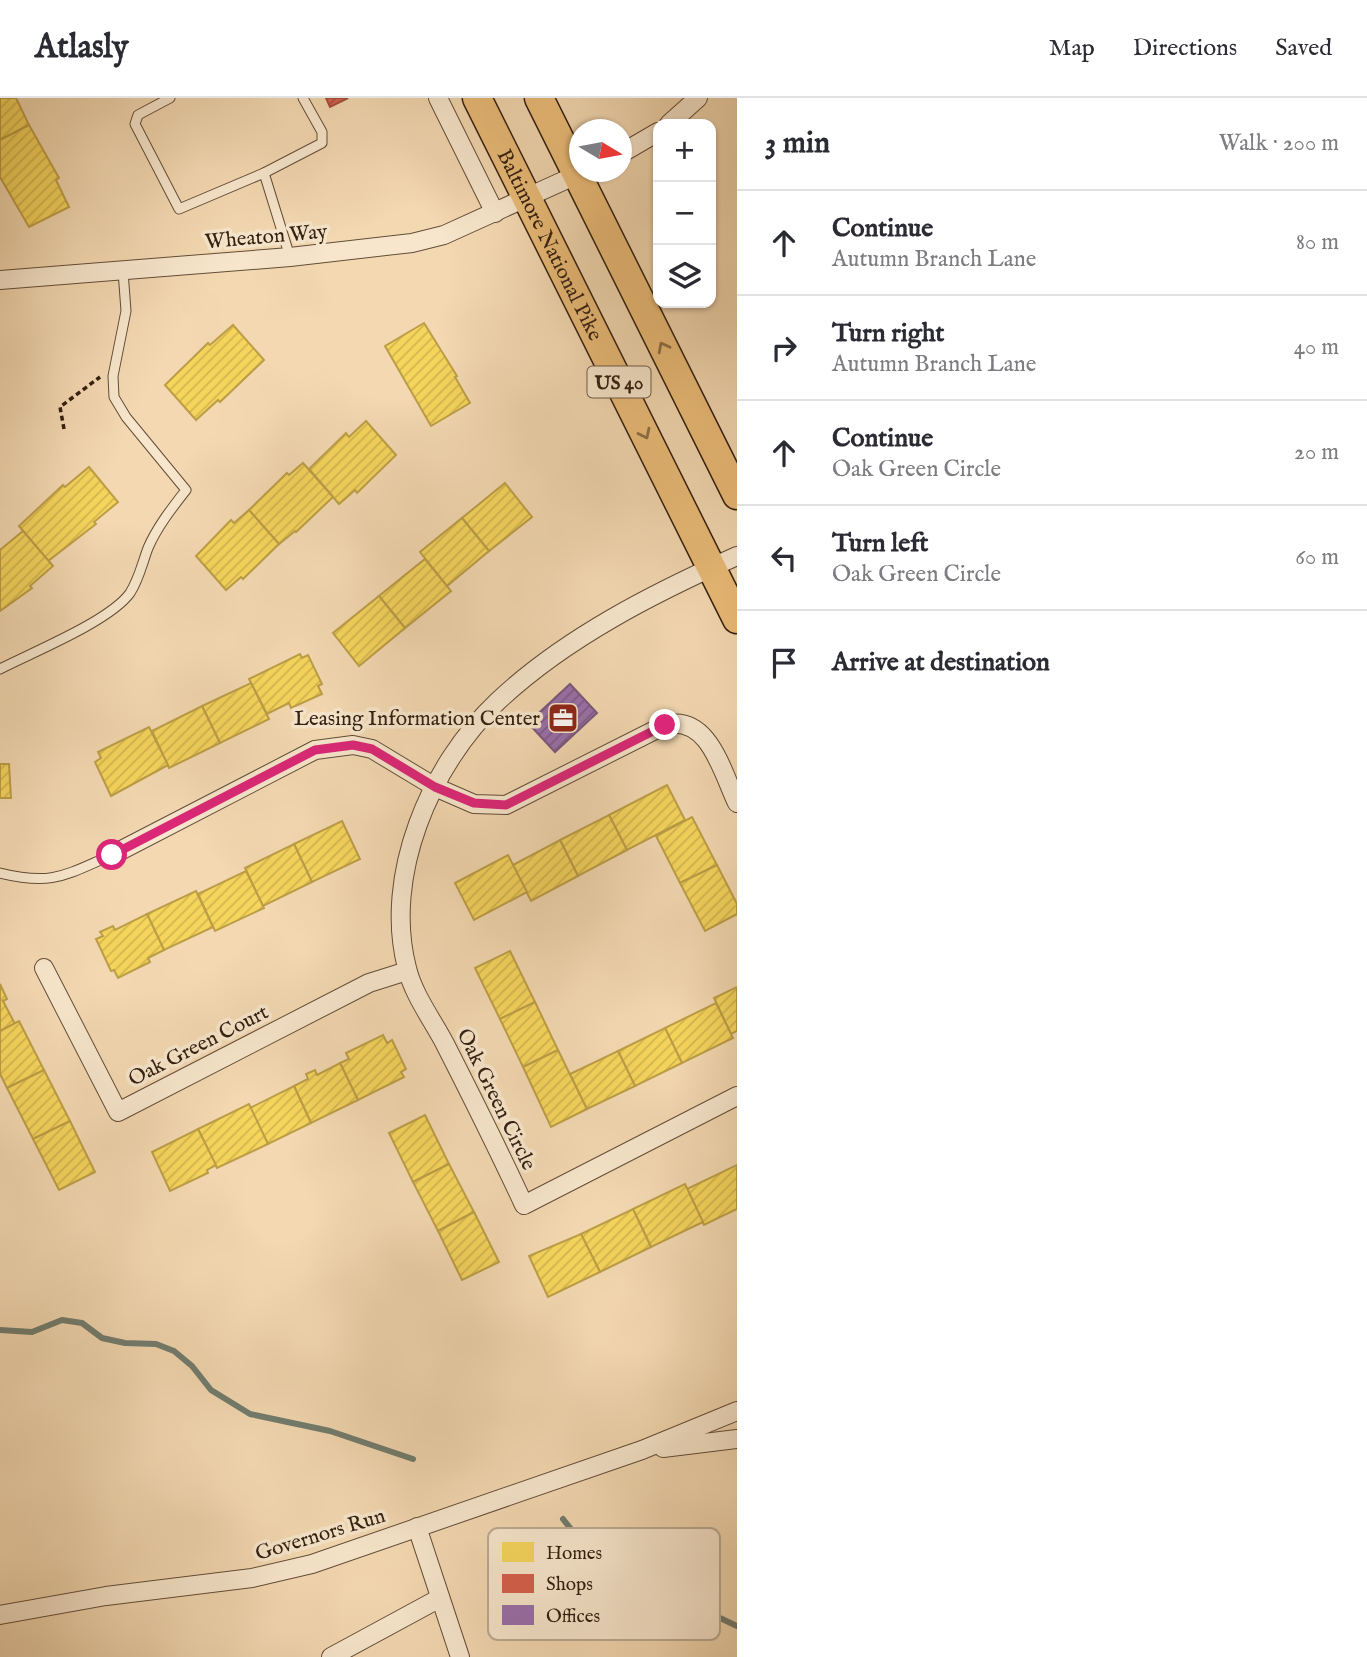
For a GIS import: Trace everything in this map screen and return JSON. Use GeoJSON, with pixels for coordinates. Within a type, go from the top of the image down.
{"type":"FeatureCollection","features":[{"type":"Feature","properties":{"kind":"main road","name":"Baltimore National Pike"},"geometry":{"type":"LineString","coordinates":[[477,98],[737,619]]}},
{"type":"Feature","properties":{"kind":"main road","name":"US 40"},"geometry":{"type":"LineString","coordinates":[[539,98],[569,153]]}},
{"type":"Feature","properties":{"kind":"main road","name":"US 40"},"geometry":{"type":"LineString","coordinates":[[584,182],[737,495]]}},
{"type":"Feature","properties":{"kind":"street"},"geometry":{"type":"LineString","coordinates":[[438,98],[495,213]]}},
{"type":"Feature","properties":{"kind":"street"},"geometry":{"type":"LineString","coordinates":[[675,119],[698,98]]}},
{"type":"Feature","properties":{"kind":"street"},"geometry":{"type":"LineString","coordinates":[[632,147],[653,135]]}},
{"type":"Feature","properties":{"kind":"street","name":"Wheaton Way"},"geometry":{"type":"LineString","coordinates":[[0,281],[290,257],[412,243],[444,234],[495,213],[569,178]]}},
{"type":"Feature","properties":{"kind":"street","name":"Oak Green Circle"},"geometry":{"type":"LineString","coordinates":[[737,556],[711,567],[605,624],[530,673],[497,702],[470,732],[435,787],[417,825],[404,865],[398,910],[407,971],[524,1205],[737,1096]]}},
{"type":"Feature","properties":{"kind":"street"},"geometry":{"type":"LineString","coordinates":[[112,855],[315,750],[331,746],[353,745],[372,749],[435,787],[474,803],[506,805],[675,723],[690,724],[700,731],[737,803]]}},
{"type":"Feature","properties":{"kind":"street","name":"Oak Green Court"},"geometry":{"type":"LineString","coordinates":[[44,968],[118,1112],[369,983],[407,971]]}},
{"type":"Feature","properties":{"kind":"street","name":"Governors Run"},"geometry":{"type":"LineString","coordinates":[[0,1615],[106,1596],[253,1578],[312,1564],[642,1450],[737,1411]]}},
{"type":"Feature","properties":{"kind":"street","name":"Governors Run"},"geometry":{"type":"LineString","coordinates":[[642,1450],[737,1439]]}},
{"type":"Feature","properties":{"kind":"street"},"geometry":{"type":"LineString","coordinates":[[417,1527],[460,1657]]}},
{"type":"Feature","properties":{"kind":"street"},"geometry":{"type":"LineString","coordinates":[[331,1657],[440,1598]]}},
{"type":"Feature","properties":{"kind":"lane"},"geometry":{"type":"LineString","coordinates":[[170,98],[138,115],[135,124],[176,208],[264,173],[321,143],[322,132],[303,98]]}},
{"type":"Feature","properties":{"kind":"lane"},"geometry":{"type":"LineString","coordinates":[[264,173],[290,257]]}},
{"type":"Feature","properties":{"kind":"lane"},"geometry":{"type":"LineString","coordinates":[[0,669],[100,618],[128,595],[141,573],[149,548],[169,512],[186,490],[126,417],[114,397],[113,376],[126,311],[123,271]]}},
{"type":"Feature","properties":{"kind":"lane"},"geometry":{"type":"LineString","coordinates":[[0,873],[24,879],[55,880],[112,855]]}},
{"type":"Feature","properties":{"kind":"path"},"geometry":{"type":"LineString","coordinates":[[64,429],[60,407],[96,377]]}},
{"type":"Feature","properties":{"kind":"building: Homes"},"geometry":{"type":"Polygon","coordinates":[[[0,98],[16,98],[29,125],[0,140],[0,98]]]}},
{"type":"Feature","properties":{"kind":"building: Homes"},"geometry":{"type":"Polygon","coordinates":[[[29,125],[59,178],[56,180],[69,207],[29,227],[0,177],[0,140],[29,125]]]}},
{"type":"Feature","properties":{"kind":"building: Homes"},"geometry":{"type":"Polygon","coordinates":[[[424,323],[457,376],[455,377],[470,403],[431,426],[385,346],[424,323]]]}},
{"type":"Feature","properties":{"kind":"building: Homes"},"geometry":{"type":"Polygon","coordinates":[[[233,325],[264,360],[220,402],[218,400],[196,420],[165,385],[208,343],[210,345],[233,325]]]}},
{"type":"Feature","properties":{"kind":"building: Homes"},"geometry":{"type":"Polygon","coordinates":[[[366,421],[396,455],[357,493],[355,490],[339,504],[309,469],[346,433],[349,437],[366,421]]]}},
{"type":"Feature","properties":{"kind":"building: Homes"},"geometry":{"type":"Polygon","coordinates":[[[303,463],[333,497],[296,532],[279,544],[249,510],[287,473],[289,475],[303,463]]]}},
{"type":"Feature","properties":{"kind":"building: Homes"},"geometry":{"type":"Polygon","coordinates":[[[89,467],[118,502],[94,522],[96,524],[48,561],[19,526],[63,485],[65,487],[89,467]]]}},
{"type":"Feature","properties":{"kind":"building: Homes"},"geometry":{"type":"Polygon","coordinates":[[[505,483],[532,517],[489,551],[462,518],[505,483]]]}},
{"type":"Feature","properties":{"kind":"building: Homes"},"geometry":{"type":"Polygon","coordinates":[[[249,510],[279,544],[243,579],[241,577],[226,590],[196,556],[231,520],[234,523],[249,510]]]}},
{"type":"Feature","properties":{"kind":"building: Homes"},"geometry":{"type":"Polygon","coordinates":[[[462,518],[489,551],[447,586],[420,552],[462,518]]]}},
{"type":"Feature","properties":{"kind":"building: Homes"},"geometry":{"type":"Polygon","coordinates":[[[23,531],[53,566],[30,586],[32,588],[0,611],[0,550],[23,531]]]}},
{"type":"Feature","properties":{"kind":"building: Homes"},"geometry":{"type":"Polygon","coordinates":[[[425,559],[451,591],[405,628],[379,596],[425,559]]]}},
{"type":"Feature","properties":{"kind":"building: Homes"},"geometry":{"type":"Polygon","coordinates":[[[379,596],[405,628],[359,666],[333,633],[379,596]]]}},
{"type":"Feature","properties":{"kind":"building: Homes"},"geometry":{"type":"Polygon","coordinates":[[[300,654],[302,658],[308,655],[322,684],[318,686],[322,694],[291,708],[289,703],[267,714],[249,679],[300,654]]]}},
{"type":"Feature","properties":{"kind":"building: Homes"},"geometry":{"type":"Polygon","coordinates":[[[251,683],[269,719],[220,743],[202,706],[251,683]]]}},
{"type":"Feature","properties":{"kind":"building: Homes"},"geometry":{"type":"Polygon","coordinates":[[[202,706],[220,743],[169,768],[152,731],[202,706]]]}},
{"type":"Feature","properties":{"kind":"building: Homes"},"geometry":{"type":"Polygon","coordinates":[[[149,727],[168,765],[111,796],[95,762],[101,758],[98,752],[149,727]]]}},
{"type":"Feature","properties":{"kind":"building: Homes"},"geometry":{"type":"Polygon","coordinates":[[[0,764],[9,764],[11,798],[0,798],[0,764]]]}},
{"type":"Feature","properties":{"kind":"building: Homes"},"geometry":{"type":"Polygon","coordinates":[[[667,785],[685,820],[627,850],[609,815],[667,785]]]}},
{"type":"Feature","properties":{"kind":"building: Homes"},"geometry":{"type":"Polygon","coordinates":[[[609,815],[627,850],[578,876],[560,840],[609,815]]]}},
{"type":"Feature","properties":{"kind":"building: Homes"},"geometry":{"type":"Polygon","coordinates":[[[692,817],[717,865],[680,883],[656,836],[692,817]]]}},
{"type":"Feature","properties":{"kind":"building: Homes"},"geometry":{"type":"Polygon","coordinates":[[[342,821],[360,859],[312,882],[294,844],[342,821]]]}},
{"type":"Feature","properties":{"kind":"building: Homes"},"geometry":{"type":"Polygon","coordinates":[[[560,840],[578,876],[531,901],[513,865],[560,840]]]}},
{"type":"Feature","properties":{"kind":"building: Homes"},"geometry":{"type":"Polygon","coordinates":[[[294,844],[312,882],[263,906],[245,868],[294,844]]]}},
{"type":"Feature","properties":{"kind":"building: Homes"},"geometry":{"type":"Polygon","coordinates":[[[508,855],[527,892],[474,920],[455,883],[508,855]]]}},
{"type":"Feature","properties":{"kind":"building: Homes"},"geometry":{"type":"Polygon","coordinates":[[[717,865],[737,904],[737,914],[705,931],[680,883],[717,865]]]}},
{"type":"Feature","properties":{"kind":"building: Homes"},"geometry":{"type":"Polygon","coordinates":[[[246,871],[264,908],[215,931],[198,894],[246,871]]]}},
{"type":"Feature","properties":{"kind":"building: Homes"},"geometry":{"type":"Polygon","coordinates":[[[196,891],[213,927],[164,950],[147,914],[196,891]]]}},
{"type":"Feature","properties":{"kind":"building: Homes"},"geometry":{"type":"Polygon","coordinates":[[[147,914],[164,950],[148,958],[150,962],[118,978],[114,970],[111,971],[96,939],[103,936],[100,932],[113,926],[115,930],[147,914]]]}},
{"type":"Feature","properties":{"kind":"building: Homes"},"geometry":{"type":"Polygon","coordinates":[[[510,951],[535,1002],[500,1019],[475,968],[510,951]]]}},
{"type":"Feature","properties":{"kind":"building: Homes"},"geometry":{"type":"Polygon","coordinates":[[[0,984],[7,999],[3,1001],[15,1024],[0,1031],[0,984]]]}},
{"type":"Feature","properties":{"kind":"building: Homes"},"geometry":{"type":"Polygon","coordinates":[[[737,987],[737,1031],[731,1034],[714,998],[737,987]]]}},
{"type":"Feature","properties":{"kind":"building: Homes"},"geometry":{"type":"Polygon","coordinates":[[[535,1002],[558,1050],[523,1067],[500,1019],[535,1002]]]}},
{"type":"Feature","properties":{"kind":"building: Homes"},"geometry":{"type":"Polygon","coordinates":[[[716,1003],[733,1038],[682,1063],[665,1028],[716,1003]]]}},
{"type":"Feature","properties":{"kind":"building: Homes"},"geometry":{"type":"Polygon","coordinates":[[[19,1021],[44,1070],[7,1088],[0,1074],[0,1031],[19,1021]]]}},
{"type":"Feature","properties":{"kind":"building: Homes"},"geometry":{"type":"Polygon","coordinates":[[[665,1028],[682,1063],[635,1086],[618,1051],[665,1028]]]}},
{"type":"Feature","properties":{"kind":"building: Homes"},"geometry":{"type":"Polygon","coordinates":[[[383,1035],[387,1043],[392,1040],[406,1069],[401,1072],[404,1077],[358,1100],[340,1063],[349,1059],[346,1053],[383,1035]]]}},
{"type":"Feature","properties":{"kind":"building: Homes"},"geometry":{"type":"Polygon","coordinates":[[[558,1050],[587,1109],[551,1127],[523,1067],[558,1050]]]}},
{"type":"Feature","properties":{"kind":"building: Homes"},"geometry":{"type":"Polygon","coordinates":[[[618,1051],[635,1086],[587,1109],[570,1074],[618,1051]]]}},
{"type":"Feature","properties":{"kind":"building: Homes"},"geometry":{"type":"Polygon","coordinates":[[[340,1063],[358,1100],[311,1123],[294,1086],[308,1079],[306,1074],[315,1070],[317,1075],[340,1063]]]}},
{"type":"Feature","properties":{"kind":"building: Homes"},"geometry":{"type":"Polygon","coordinates":[[[44,1070],[70,1121],[33,1139],[7,1088],[44,1070]]]}},
{"type":"Feature","properties":{"kind":"building: Homes"},"geometry":{"type":"Polygon","coordinates":[[[294,1086],[311,1123],[268,1144],[250,1108],[294,1086]]]}},
{"type":"Feature","properties":{"kind":"building: Homes"},"geometry":{"type":"Polygon","coordinates":[[[249,1104],[268,1144],[217,1168],[198,1129],[249,1104]]]}},
{"type":"Feature","properties":{"kind":"building: Homes"},"geometry":{"type":"Polygon","coordinates":[[[425,1115],[449,1164],[413,1182],[389,1133],[425,1115]]]}},
{"type":"Feature","properties":{"kind":"building: Homes"},"geometry":{"type":"Polygon","coordinates":[[[70,1121],[95,1172],[59,1190],[33,1139],[70,1121]]]}},
{"type":"Feature","properties":{"kind":"building: Homes"},"geometry":{"type":"Polygon","coordinates":[[[198,1129],[216,1165],[207,1170],[208,1173],[170,1191],[152,1152],[198,1129]]]}},
{"type":"Feature","properties":{"kind":"building: Homes"},"geometry":{"type":"Polygon","coordinates":[[[449,1164],[474,1212],[438,1231],[413,1182],[449,1164]]]}},
{"type":"Feature","properties":{"kind":"building: Homes"},"geometry":{"type":"Polygon","coordinates":[[[737,1165],[737,1209],[704,1225],[687,1189],[737,1165]]]}},
{"type":"Feature","properties":{"kind":"building: Homes"},"geometry":{"type":"Polygon","coordinates":[[[685,1184],[703,1222],[651,1247],[633,1209],[685,1184]]]}},
{"type":"Feature","properties":{"kind":"building: Homes"},"geometry":{"type":"Polygon","coordinates":[[[633,1209],[651,1247],[600,1272],[581,1234],[633,1209]]]}},
{"type":"Feature","properties":{"kind":"building: Homes"},"geometry":{"type":"Polygon","coordinates":[[[474,1212],[499,1262],[462,1280],[438,1231],[474,1212]]]}},
{"type":"Feature","properties":{"kind":"building: Homes"},"geometry":{"type":"Polygon","coordinates":[[[581,1234],[600,1272],[548,1297],[529,1256],[581,1234]]]}},
{"type":"Feature","properties":{"kind":"building: Shops"},"geometry":{"type":"Polygon","coordinates":[[[326,98],[348,98],[330,107],[326,98]]]}},
{"type":"Feature","properties":{"kind":"building: Offices","name":"Leasing Information Center"},"geometry":{"type":"Polygon","coordinates":[[[570,684],[597,713],[555,752],[528,723],[570,684]]]}},
{"type":"Feature","properties":{"kind":"waterway"},"geometry":{"type":"LineString","coordinates":[[0,1330],[32,1332],[62,1320],[82,1323],[102,1338],[125,1343],[156,1344],[174,1351],[192,1366],[211,1390],[250,1414],[330,1431],[413,1459]]}},
{"type":"Feature","properties":{"kind":"waterway"},"geometry":{"type":"LineString","coordinates":[[563,1519],[570,1528]]}},
{"type":"Feature","properties":{"kind":"waterway"},"geometry":{"type":"LineString","coordinates":[[720,1618],[737,1626]]}},
{"type":"Feature","properties":{"kind":"place","name":"Leasing Information Center"},"geometry":{"type":"Point","coordinates":[563,718]}},
{"type":"Feature","properties":{"kind":"route"},"geometry":{"type":"LineString","coordinates":[[112,855],[315,750],[331,746],[353,745],[372,749],[435,787],[474,803],[488,806],[506,805],[533,794],[665,725]]}}]}
